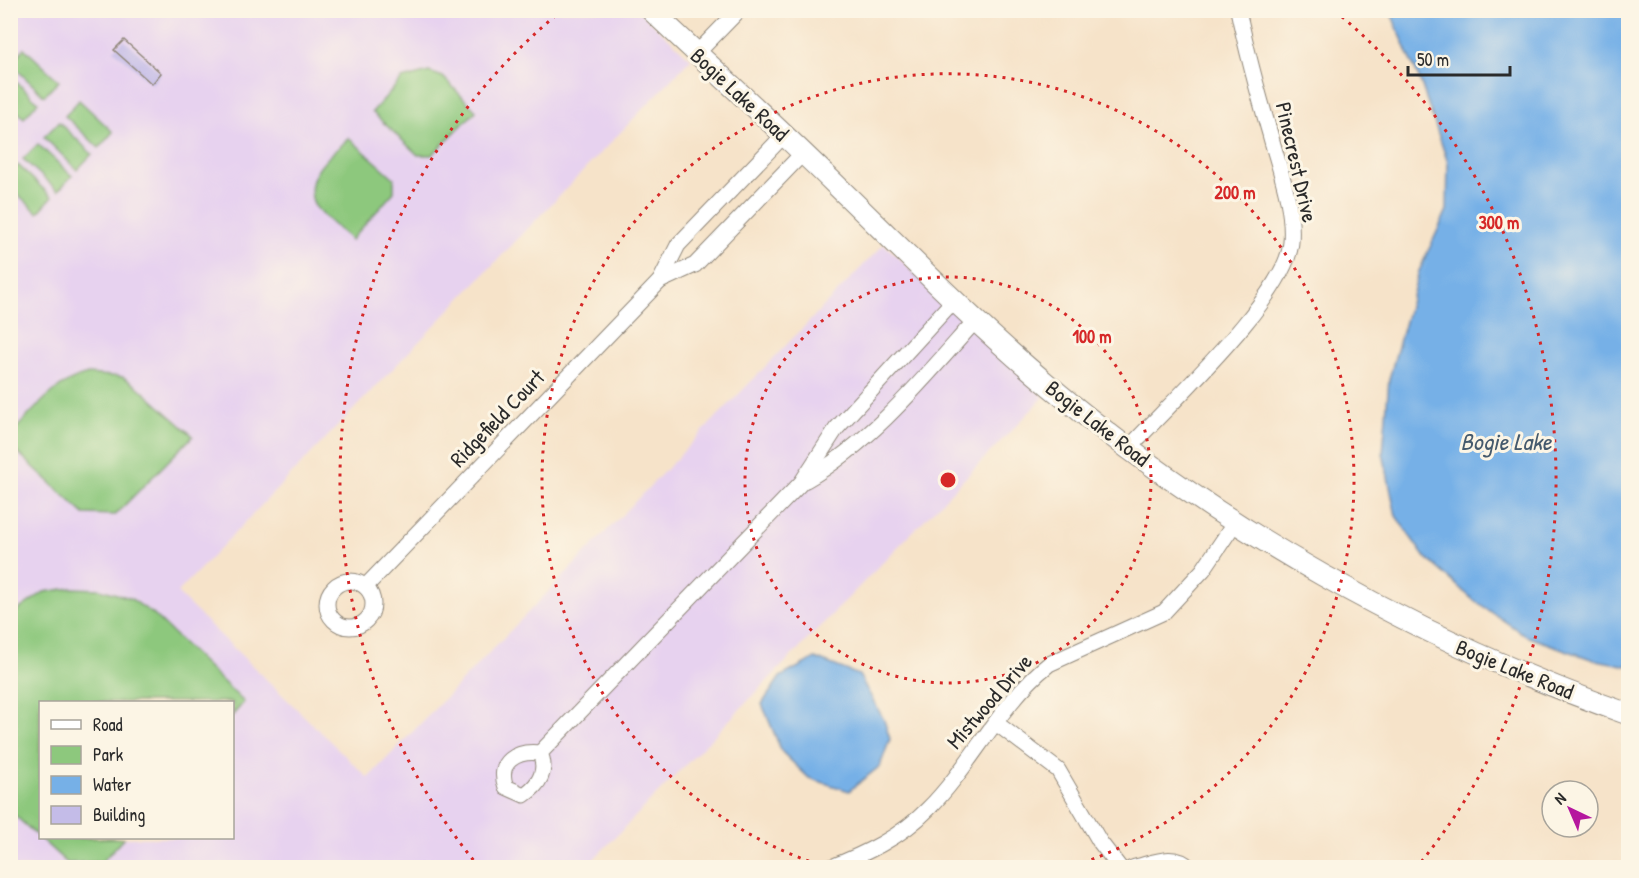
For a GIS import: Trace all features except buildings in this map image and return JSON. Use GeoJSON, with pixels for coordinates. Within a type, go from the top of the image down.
{"type":"FeatureCollection","features":[{"type":"Feature","properties":{"kind":"main road","name":"Bogie Lake Road"},"geometry":{"type":"LineString","coordinates":[[651,10],[803,153],[975,321],[1048,385],[1185,490],[1317,572],[1449,641],[1629,714]]}},
{"type":"Feature","properties":{"kind":"street"},"geometry":{"type":"LineString","coordinates":[[697,53],[739,10]]}},
{"type":"Feature","properties":{"kind":"street","name":"Pinecrest Drive"},"geometry":{"type":"LineString","coordinates":[[1129,448],[1217,355],[1252,314],[1270,289],[1291,244],[1291,222],[1282,176],[1238,10]]}},
{"type":"Feature","properties":{"kind":"street","name":"Ridgefield Court"},"geometry":{"type":"LineString","coordinates":[[366,586],[660,281],[678,245],[784,135]]}},
{"type":"Feature","properties":{"kind":"street","name":"Ridgefield Court"},"geometry":{"type":"LineString","coordinates":[[660,281],[695,265],[803,153]]}},
{"type":"Feature","properties":{"kind":"street"},"geometry":{"type":"LineString","coordinates":[[540,753],[801,483],[836,429],[954,300]]}},
{"type":"Feature","properties":{"kind":"street"},"geometry":{"type":"LineString","coordinates":[[801,483],[851,449],[905,397],[975,321]]}},
{"type":"Feature","properties":{"kind":"street"},"geometry":{"type":"LineString","coordinates":[[884,378],[905,397]]}},
{"type":"Feature","properties":{"kind":"street","name":"Mistwood Drive"},"geometry":{"type":"LineString","coordinates":[[829,867],[885,843],[913,823],[939,797],[1034,676],[1049,664],[1164,612],[1203,570],[1236,521]]}},
{"type":"Feature","properties":{"kind":"street"},"geometry":{"type":"LineString","coordinates":[[996,723],[1058,770],[1100,842],[1120,867]]}},
{"type":"Feature","properties":{"kind":"street"},"geometry":{"type":"LineString","coordinates":[[1132,867],[1171,858],[1183,861],[1190,867]]}},
{"type":"Feature","properties":{"kind":"shaded area"},"geometry":{"type":"Polygon","coordinates":[[[10,11],[639,11],[691,59],[177,593],[368,778],[884,244],[1044,397],[586,867],[11,867],[10,11]]]}},
{"type":"Feature","properties":{"kind":"green space"},"geometry":{"type":"Polygon","coordinates":[[[24,48],[59,81],[44,96],[11,64],[24,48]]]}},
{"type":"Feature","properties":{"kind":"green space"},"geometry":{"type":"Polygon","coordinates":[[[429,72],[443,77],[476,111],[432,155],[418,155],[372,112],[402,79],[429,72]]]}},
{"type":"Feature","properties":{"kind":"green space"},"geometry":{"type":"Polygon","coordinates":[[[10,76],[38,102],[24,118],[11,105],[10,76]]]}},
{"type":"Feature","properties":{"kind":"green space"},"geometry":{"type":"Polygon","coordinates":[[[79,100],[113,132],[99,148],[65,116],[79,100]]]}},
{"type":"Feature","properties":{"kind":"green space"},"geometry":{"type":"Polygon","coordinates":[[[59,122],[92,154],[77,170],[44,137],[59,122]]]}},
{"type":"Feature","properties":{"kind":"green space"},"geometry":{"type":"Polygon","coordinates":[[[349,138],[394,178],[394,192],[351,240],[320,212],[311,194],[312,184],[320,166],[349,138]]]}},
{"type":"Feature","properties":{"kind":"green space"},"geometry":{"type":"Polygon","coordinates":[[[38,144],[72,176],[58,191],[23,159],[38,144]]]}},
{"type":"Feature","properties":{"kind":"green space"},"geometry":{"type":"Polygon","coordinates":[[[18,165],[52,197],[38,213],[11,188],[11,173],[18,165]]]}},
{"type":"Feature","properties":{"kind":"green space"},"geometry":{"type":"Polygon","coordinates":[[[88,374],[123,377],[137,386],[193,436],[115,515],[84,514],[11,446],[11,434],[46,398],[65,383],[88,374]]]}},
{"type":"Feature","properties":{"kind":"green space"},"geometry":{"type":"Polygon","coordinates":[[[71,588],[100,589],[130,598],[153,614],[244,702],[234,714],[234,701],[39,701],[39,838],[11,812],[11,615],[44,592],[71,588]]]}},
{"type":"Feature","properties":{"kind":"green space"},"geometry":{"type":"Polygon","coordinates":[[[41,839],[123,839],[102,862],[67,863],[41,839]]]}},
{"type":"Feature","properties":{"kind":"water","name":"Bogie Lake"},"geometry":{"type":"Polygon","coordinates":[[[1390,11],[1628,11],[1628,666],[1591,659],[1526,636],[1471,598],[1423,555],[1396,516],[1383,453],[1389,379],[1419,271],[1447,210],[1448,163],[1421,83],[1390,11]]]}},
{"type":"Feature","properties":{"kind":"water"},"geometry":{"type":"Polygon","coordinates":[[[815,658],[859,675],[884,720],[890,739],[880,766],[849,791],[809,778],[782,752],[762,704],[780,677],[815,658]]]}}]}
